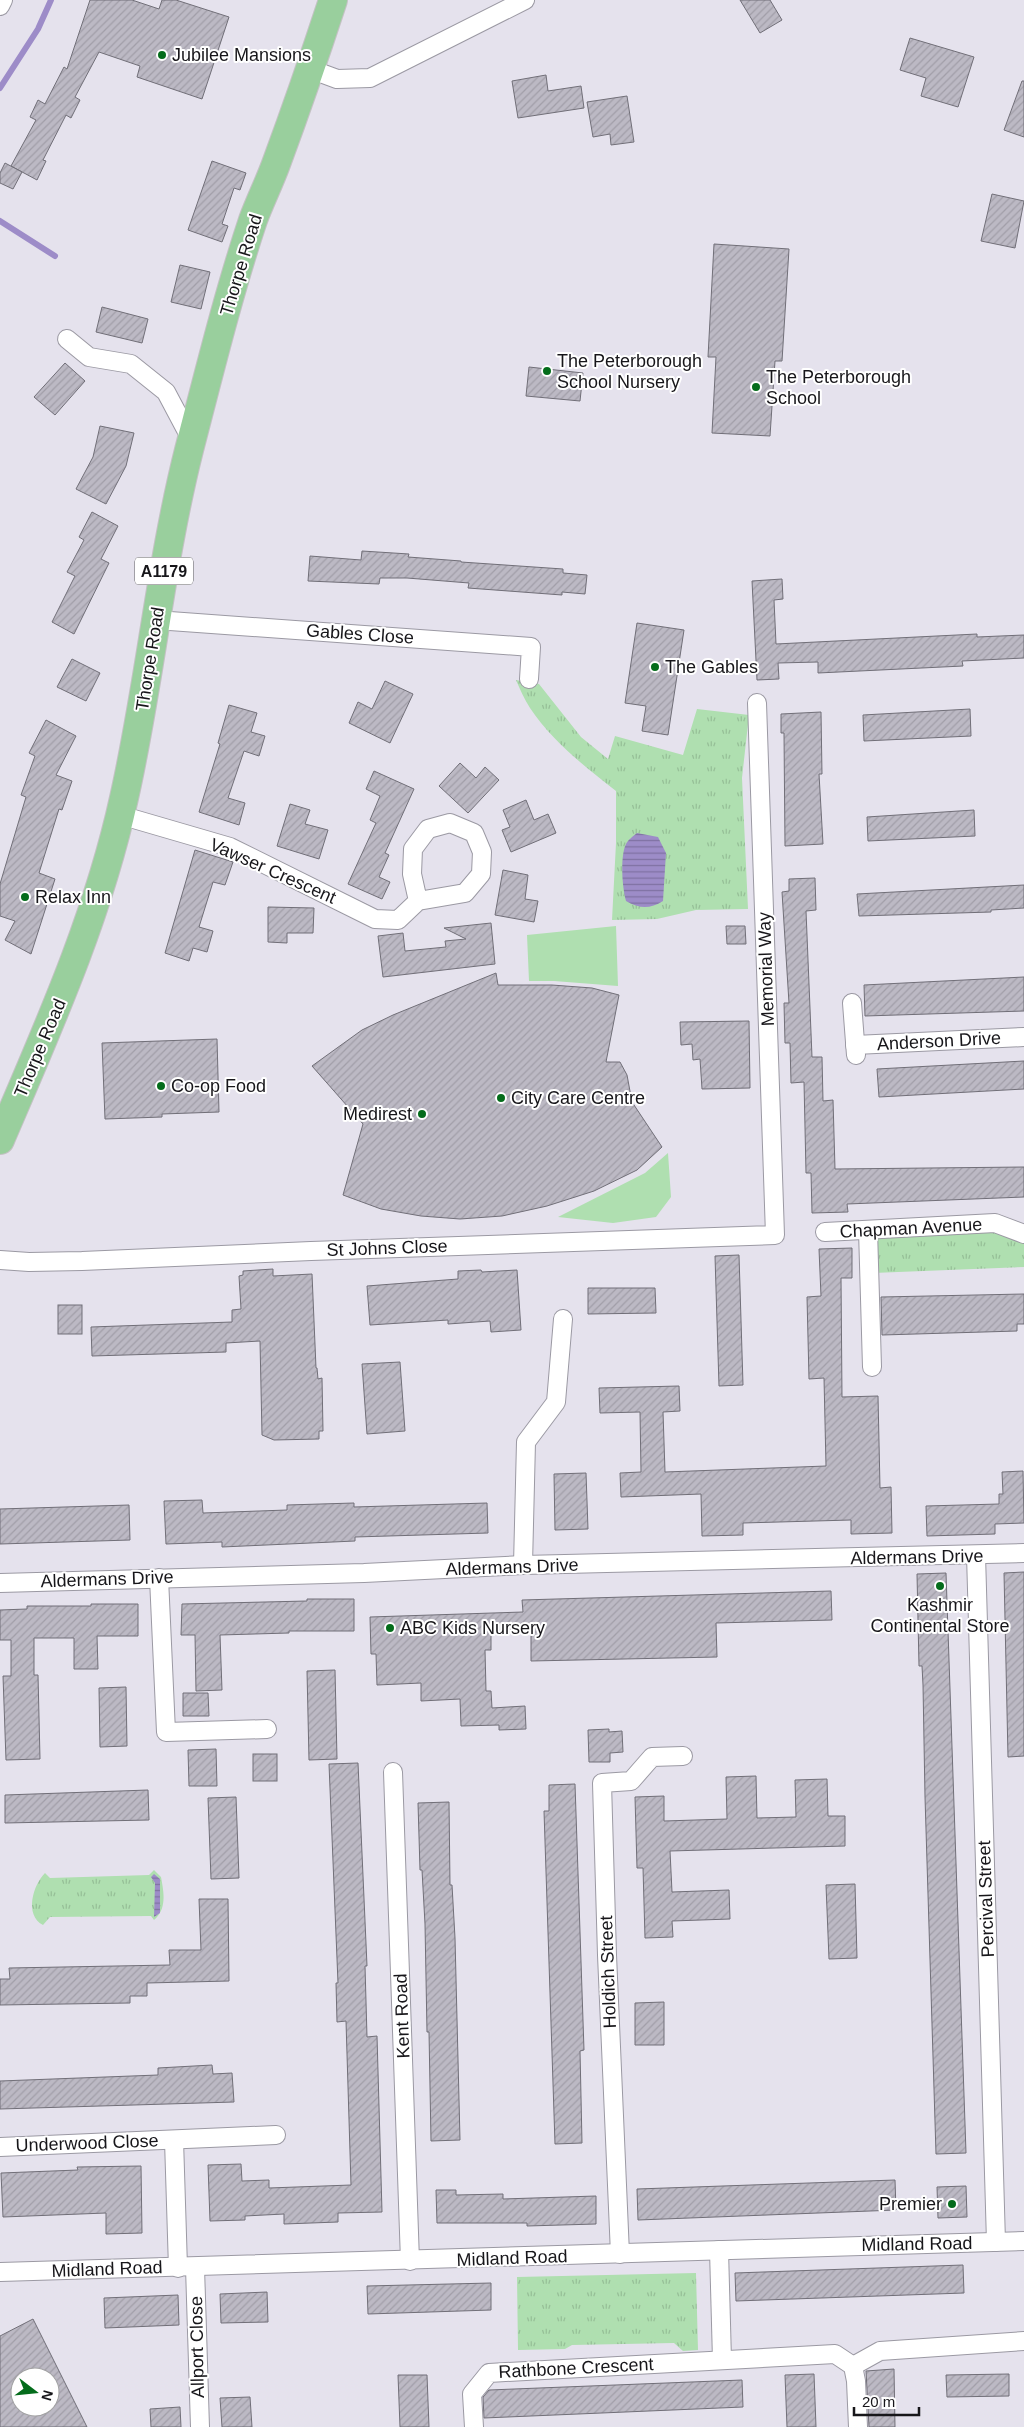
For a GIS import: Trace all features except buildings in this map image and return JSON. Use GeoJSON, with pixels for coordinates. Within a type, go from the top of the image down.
{"type":"FeatureCollection","features":[{"type":"Feature","properties":{"kind":"main road","name":"Thorpe Road"},"geometry":{"type":"LineString","coordinates":[[0,1140],[72,971],[101,886],[120,814],[142,710],[164,570],[192,441],[220,332],[254,219],[310,69],[332,0]]}},
{"type":"Feature","properties":{"kind":"street"},"geometry":{"type":"LineString","coordinates":[[0,6],[3,0]]}},
{"type":"Feature","properties":{"kind":"street"},"geometry":{"type":"LineString","coordinates":[[310,69],[337,79],[370,78],[525,0]]}},
{"type":"Feature","properties":{"kind":"street"},"geometry":{"type":"LineString","coordinates":[[67,339],[88,357],[131,364],[166,392],[192,441]]}},
{"type":"Feature","properties":{"kind":"street","name":"Gables Close"},"geometry":{"type":"LineString","coordinates":[[156,620],[531,647],[529,679]]}},
{"type":"Feature","properties":{"kind":"street","name":"Memorial Way"},"geometry":{"type":"LineString","coordinates":[[757,703],[775,1235]]}},
{"type":"Feature","properties":{"kind":"street","name":"Vawser Crescent"},"geometry":{"type":"LineString","coordinates":[[120,814],[230,847],[374,918],[398,920],[418,901]]}},
{"type":"Feature","properties":{"kind":"street"},"geometry":{"type":"LineString","coordinates":[[450,823],[474,832],[482,852],[481,874],[465,893],[418,901],[412,874],[414,849],[428,829],[450,823]]}},
{"type":"Feature","properties":{"kind":"street","name":"Anderson Drive"},"geometry":{"type":"LineString","coordinates":[[852,1003],[855,1050],[1024,1037]]}},
{"type":"Feature","properties":{"kind":"street","name":"Chapman Avenue"},"geometry":{"type":"LineString","coordinates":[[825,1232],[995,1224],[1024,1234]]}},
{"type":"Feature","properties":{"kind":"street"},"geometry":{"type":"LineString","coordinates":[[868,1230],[872,1367]]}},
{"type":"Feature","properties":{"kind":"street","name":"St Johns Close"},"geometry":{"type":"LineString","coordinates":[[0,1260],[29,1262],[82,1261],[327,1250],[775,1235]]}},
{"type":"Feature","properties":{"kind":"street"},"geometry":{"type":"LineString","coordinates":[[522,1565],[526,1442],[556,1402],[563,1319]]}},
{"type":"Feature","properties":{"kind":"street","name":"Aldermans Drive"},"geometry":{"type":"LineString","coordinates":[[0,1583],[364,1573],[522,1565],[1024,1554]]}},
{"type":"Feature","properties":{"kind":"street","name":"Percival Street"},"geometry":{"type":"LineString","coordinates":[[976,1556],[996,2242]]}},
{"type":"Feature","properties":{"kind":"street"},"geometry":{"type":"LineString","coordinates":[[159,1578],[166,1732],[267,1729]]}},
{"type":"Feature","properties":{"kind":"street","name":"Holdich Street"},"geometry":{"type":"LineString","coordinates":[[620,2254],[607,1955],[602,1783],[631,1781],[652,1757],[683,1756]]}},
{"type":"Feature","properties":{"kind":"street","name":"Kent Road"},"geometry":{"type":"LineString","coordinates":[[393,1772],[410,2260]]}},
{"type":"Feature","properties":{"kind":"street","name":"Underwood Close"},"geometry":{"type":"LineString","coordinates":[[0,2146],[276,2136]]}},
{"type":"Feature","properties":{"kind":"street","name":"Underwood Close"},"geometry":{"type":"LineString","coordinates":[[174,2140],[187,2267]]}},
{"type":"Feature","properties":{"kind":"street","name":"Midland Road"},"geometry":{"type":"LineString","coordinates":[[0,2272],[1024,2241]]}},
{"type":"Feature","properties":{"kind":"street"},"geometry":{"type":"LineString","coordinates":[[719,2250],[722,2360]]}},
{"type":"Feature","properties":{"kind":"street","name":"Allport Close"},"geometry":{"type":"LineString","coordinates":[[187,2267],[200,2427]]}},
{"type":"Feature","properties":{"kind":"street"},"geometry":{"type":"LineString","coordinates":[[858,2427],[856,2381],[853,2366],[880,2351],[1024,2341]]}},
{"type":"Feature","properties":{"kind":"street","name":"Rathbone Crescent"},"geometry":{"type":"LineString","coordinates":[[474,2427],[472,2394],[489,2374],[835,2354],[853,2366]]}},
{"type":"Feature","properties":{"kind":"green space"},"geometry":{"type":"Polygon","coordinates":[[[516,680],[539,684],[581,737],[608,759],[615,736],[683,755],[697,709],[749,715],[742,778],[748,909],[696,910],[657,919],[612,920],[616,843],[616,791],[581,763],[538,720],[528,705],[516,680]]]}},
{"type":"Feature","properties":{"kind":"green space"},"geometry":{"type":"Polygon","coordinates":[[[616,926],[618,986],[529,981],[527,935],[616,926]]]}},
{"type":"Feature","properties":{"kind":"green space"},"geometry":{"type":"Polygon","coordinates":[[[668,1153],[671,1197],[656,1217],[613,1223],[558,1217],[645,1173],[668,1153]]]}},
{"type":"Feature","properties":{"kind":"green space"},"geometry":{"type":"Polygon","coordinates":[[[994,1227],[1024,1239],[1024,1267],[873,1273],[872,1235],[994,1227]]]}},
{"type":"Feature","properties":{"kind":"green space"},"geometry":{"type":"Polygon","coordinates":[[[154,1870],[161,1877],[164,1895],[161,1911],[154,1920],[151,1916],[50,1917],[43,1925],[34,1914],[32,1900],[34,1892],[45,1873],[50,1878],[149,1875],[154,1870]]]}},
{"type":"Feature","properties":{"kind":"green space"},"geometry":{"type":"Polygon","coordinates":[[[696,2273],[698,2350],[683,2351],[674,2343],[572,2345],[565,2349],[518,2350],[517,2277],[696,2273]]]}},
{"type":"Feature","properties":{"kind":"shaded area"},"geometry":{"type":"Polygon","coordinates":[[[637,833],[658,837],[666,853],[663,901],[649,907],[631,904],[626,901],[625,895],[622,872],[624,849],[628,841],[637,833]]]}},
{"type":"Feature","properties":{"kind":"shaded area"},"geometry":{"type":"Polygon","coordinates":[[[154,1874],[160,1879],[160,1913],[154,1917],[155,1883],[151,1877],[154,1874]]]}},
{"type":"Feature","properties":{"kind":"waterway"},"geometry":{"type":"LineString","coordinates":[[0,88],[38,29],[51,0]]}},
{"type":"Feature","properties":{"kind":"waterway"},"geometry":{"type":"LineString","coordinates":[[0,221],[55,256]]}},
{"type":"Feature","properties":{"kind":"place","name":"Jubilee Mansions"},"geometry":{"type":"Point","coordinates":[162,55]}},
{"type":"Feature","properties":{"kind":"place","name":"The Peterborough School Nursery"},"geometry":{"type":"Point","coordinates":[547,371]}},
{"type":"Feature","properties":{"kind":"place","name":"The Peterborough School"},"geometry":{"type":"Point","coordinates":[756,387]}},
{"type":"Feature","properties":{"kind":"place","name":"The Gables"},"geometry":{"type":"Point","coordinates":[655,667]}},
{"type":"Feature","properties":{"kind":"place","name":"Relax Inn"},"geometry":{"type":"Point","coordinates":[25,897]}},
{"type":"Feature","properties":{"kind":"place","name":"Co-op Food"},"geometry":{"type":"Point","coordinates":[161,1086]}},
{"type":"Feature","properties":{"kind":"place","name":"City Care Centre"},"geometry":{"type":"Point","coordinates":[501,1098]}},
{"type":"Feature","properties":{"kind":"place","name":"Medirest"},"geometry":{"type":"Point","coordinates":[422,1114]}},
{"type":"Feature","properties":{"kind":"place","name":"Kashmir Continental Store"},"geometry":{"type":"Point","coordinates":[940,1586]}},
{"type":"Feature","properties":{"kind":"place","name":"ABC Kids Nursery"},"geometry":{"type":"Point","coordinates":[390,1628]}},
{"type":"Feature","properties":{"kind":"place","name":"Premier"},"geometry":{"type":"Point","coordinates":[952,2204]}}]}
